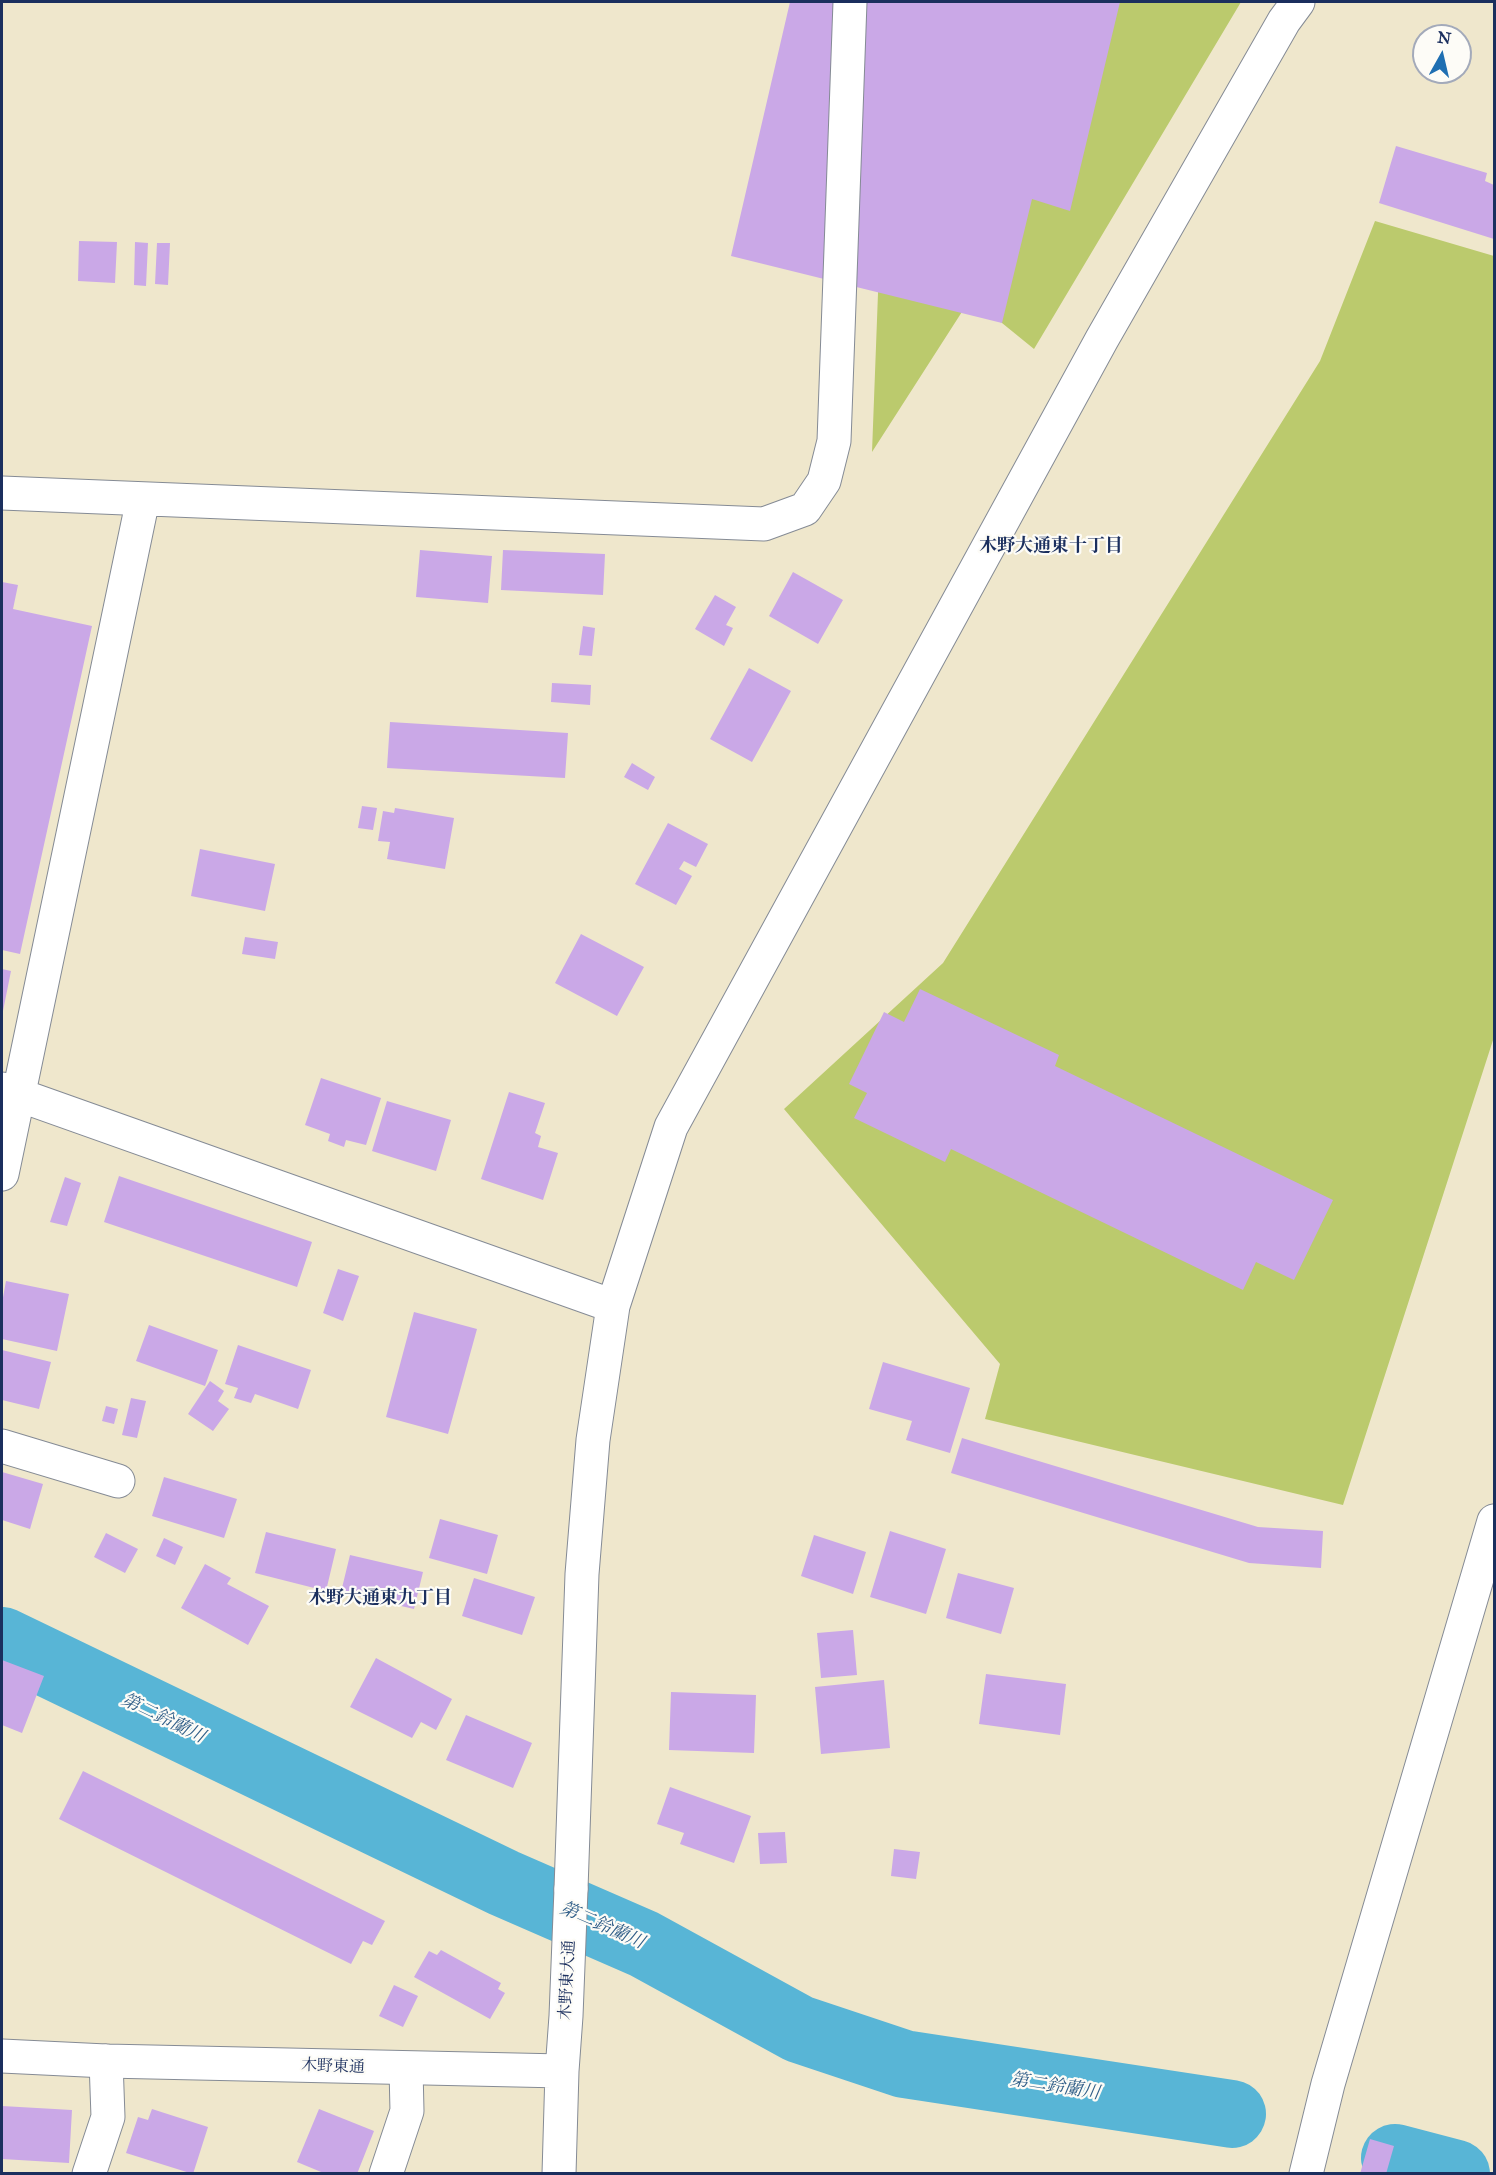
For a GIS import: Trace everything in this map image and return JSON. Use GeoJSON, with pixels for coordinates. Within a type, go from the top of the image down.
{"type":"FeatureCollection","features":[{"type":"Feature","properties":{"kind":"street"},"geometry":{"type":"LineString","coordinates":[[2,493],[764,524],[805,509],[824,481],[834,441],[850,2]]}},
{"type":"Feature","properties":{"kind":"street","name":"木野東大通"},"geometry":{"type":"LineString","coordinates":[[562,2071],[570,1937],[582,1574],[593,1440],[612,1306],[671,1126],[1102,339],[1284,21],[1298,2]]}},
{"type":"Feature","properties":{"kind":"street"},"geometry":{"type":"LineString","coordinates":[[2,1174],[10,1092],[143,499]]}},
{"type":"Feature","properties":{"kind":"street"},"geometry":{"type":"LineString","coordinates":[[10,1092],[612,1306]]}},
{"type":"Feature","properties":{"kind":"street"},"geometry":{"type":"LineString","coordinates":[[2,1446],[118,1481]]}},
{"type":"Feature","properties":{"kind":"street"},"geometry":{"type":"LineString","coordinates":[[1306,2174],[1332,2072],[1494,1521]]}},
{"type":"Feature","properties":{"kind":"street","name":"木野東通"},"geometry":{"type":"LineString","coordinates":[[2,2056],[105,2061],[562,2071]]}},
{"type":"Feature","properties":{"kind":"street"},"geometry":{"type":"LineString","coordinates":[[89,2174],[108,2117],[105,2061]]}},
{"type":"Feature","properties":{"kind":"street"},"geometry":{"type":"LineString","coordinates":[[386,2174],[407,2110],[405,2069]]}},
{"type":"Feature","properties":{"kind":"street"},"geometry":{"type":"LineString","coordinates":[[559,2174],[562,2071]]}},
{"type":"Feature","properties":{"kind":"green space"},"geometry":{"type":"Polygon","coordinates":[[[889,2],[1241,2],[1034,349],[1002,323],[967,304],[872,452],[889,2]]]}},
{"type":"Feature","properties":{"kind":"green space"},"geometry":{"type":"Polygon","coordinates":[[[1375,221],[1494,256],[1494,1037],[1343,1505],[985,1419],[1000,1364],[784,1109],[943,963],[1320,361],[1375,221]]]}},
{"type":"Feature","properties":{"kind":"building"},"geometry":{"type":"Polygon","coordinates":[[[790,2],[1120,2],[1070,211],[1032,199],[1002,323],[731,256],[790,2]]]}},
{"type":"Feature","properties":{"kind":"building"},"geometry":{"type":"Polygon","coordinates":[[[1396,146],[1487,173],[1485,181],[1494,185],[1494,239],[1379,203],[1396,146]]]}},
{"type":"Feature","properties":{"kind":"building"},"geometry":{"type":"Polygon","coordinates":[[[79,241],[117,242],[115,283],[78,281],[79,241]]]}},
{"type":"Feature","properties":{"kind":"building"},"geometry":{"type":"Polygon","coordinates":[[[135,242],[148,243],[146,286],[134,285],[135,242]]]}},
{"type":"Feature","properties":{"kind":"building"},"geometry":{"type":"Polygon","coordinates":[[[157,243],[170,243],[168,285],[155,284],[157,243]]]}},
{"type":"Feature","properties":{"kind":"building"},"geometry":{"type":"Polygon","coordinates":[[[420,550],[492,556],[488,603],[416,597],[420,550]]]}},
{"type":"Feature","properties":{"kind":"building"},"geometry":{"type":"Polygon","coordinates":[[[503,550],[605,554],[603,595],[501,590],[503,550]]]}},
{"type":"Feature","properties":{"kind":"building"},"geometry":{"type":"Polygon","coordinates":[[[793,572],[843,600],[818,644],[769,616],[793,572]]]}},
{"type":"Feature","properties":{"kind":"building"},"geometry":{"type":"Polygon","coordinates":[[[2,582],[18,585],[13,609],[92,626],[20,954],[2,950],[2,582]]]}},
{"type":"Feature","properties":{"kind":"building"},"geometry":{"type":"Polygon","coordinates":[[[715,595],[736,607],[726,625],[733,628],[724,646],[695,629],[715,595]]]}},
{"type":"Feature","properties":{"kind":"building"},"geometry":{"type":"Polygon","coordinates":[[[583,626],[595,628],[592,656],[579,655],[583,626]]]}},
{"type":"Feature","properties":{"kind":"building"},"geometry":{"type":"Polygon","coordinates":[[[749,668],[791,691],[752,762],[710,739],[749,668]]]}},
{"type":"Feature","properties":{"kind":"building"},"geometry":{"type":"Polygon","coordinates":[[[552,683],[591,685],[590,705],[551,702],[552,683]]]}},
{"type":"Feature","properties":{"kind":"building"},"geometry":{"type":"Polygon","coordinates":[[[390,722],[568,733],[565,778],[387,768],[390,722]]]}},
{"type":"Feature","properties":{"kind":"building"},"geometry":{"type":"Polygon","coordinates":[[[632,763],[655,777],[648,790],[624,777],[632,763]]]}},
{"type":"Feature","properties":{"kind":"building"},"geometry":{"type":"Polygon","coordinates":[[[362,806],[377,808],[373,830],[358,828],[362,806]]]}},
{"type":"Feature","properties":{"kind":"building"},"geometry":{"type":"Polygon","coordinates":[[[395,808],[454,818],[445,869],[387,859],[390,842],[378,841],[383,811],[394,813],[395,808]]]}},
{"type":"Feature","properties":{"kind":"building"},"geometry":{"type":"Polygon","coordinates":[[[668,823],[708,844],[696,867],[684,861],[679,869],[692,876],[676,905],[635,884],[668,823]]]}},
{"type":"Feature","properties":{"kind":"building"},"geometry":{"type":"Polygon","coordinates":[[[200,849],[275,864],[265,911],[191,896],[200,849]]]}},
{"type":"Feature","properties":{"kind":"building"},"geometry":{"type":"Polygon","coordinates":[[[581,934],[644,967],[617,1016],[555,983],[581,934]]]}},
{"type":"Feature","properties":{"kind":"building"},"geometry":{"type":"Polygon","coordinates":[[[245,937],[278,942],[275,959],[242,954],[245,937]]]}},
{"type":"Feature","properties":{"kind":"building"},"geometry":{"type":"Polygon","coordinates":[[[2,969],[11,971],[3,1011],[2,1011],[2,969]]]}},
{"type":"Feature","properties":{"kind":"building"},"geometry":{"type":"Polygon","coordinates":[[[920,989],[1059,1055],[1055,1066],[1333,1200],[1294,1280],[1256,1262],[1243,1290],[951,1149],[945,1162],[854,1118],[867,1093],[849,1084],[884,1012],[904,1022],[920,989]]]}},
{"type":"Feature","properties":{"kind":"building"},"geometry":{"type":"Polygon","coordinates":[[[321,1078],[381,1098],[366,1145],[346,1140],[344,1147],[328,1141],[330,1134],[305,1125],[321,1078]]]}},
{"type":"Feature","properties":{"kind":"building"},"geometry":{"type":"Polygon","coordinates":[[[509,1092],[545,1103],[535,1133],[541,1136],[538,1147],[558,1153],[543,1200],[481,1179],[509,1092]]]}},
{"type":"Feature","properties":{"kind":"building"},"geometry":{"type":"Polygon","coordinates":[[[387,1101],[451,1120],[436,1171],[372,1151],[387,1101]]]}},
{"type":"Feature","properties":{"kind":"building"},"geometry":{"type":"Polygon","coordinates":[[[119,1176],[312,1242],[297,1287],[104,1222],[119,1176]]]}},
{"type":"Feature","properties":{"kind":"building"},"geometry":{"type":"Polygon","coordinates":[[[65,1177],[81,1183],[67,1226],[50,1222],[65,1177]]]}},
{"type":"Feature","properties":{"kind":"building"},"geometry":{"type":"Polygon","coordinates":[[[338,1269],[359,1276],[343,1321],[323,1313],[338,1269]]]}},
{"type":"Feature","properties":{"kind":"building"},"geometry":{"type":"Polygon","coordinates":[[[6,1281],[69,1294],[57,1351],[2,1339],[2,1303],[6,1281]]]}},
{"type":"Feature","properties":{"kind":"building"},"geometry":{"type":"Polygon","coordinates":[[[414,1312],[477,1329],[448,1434],[386,1417],[414,1312]]]}},
{"type":"Feature","properties":{"kind":"building"},"geometry":{"type":"Polygon","coordinates":[[[149,1325],[218,1350],[205,1386],[136,1361],[149,1325]]]}},
{"type":"Feature","properties":{"kind":"building"},"geometry":{"type":"Polygon","coordinates":[[[238,1345],[311,1370],[298,1409],[255,1394],[251,1403],[234,1398],[238,1388],[225,1384],[238,1345]]]}},
{"type":"Feature","properties":{"kind":"building"},"geometry":{"type":"Polygon","coordinates":[[[2,1350],[51,1362],[39,1409],[2,1400],[2,1350]]]}},
{"type":"Feature","properties":{"kind":"building"},"geometry":{"type":"Polygon","coordinates":[[[883,1362],[970,1388],[950,1453],[906,1440],[912,1421],[869,1409],[883,1362]]]}},
{"type":"Feature","properties":{"kind":"building"},"geometry":{"type":"Polygon","coordinates":[[[210,1381],[224,1391],[218,1401],[229,1409],[213,1431],[188,1414],[210,1381]]]}},
{"type":"Feature","properties":{"kind":"building"},"geometry":{"type":"Polygon","coordinates":[[[131,1398],[146,1401],[137,1438],[122,1435],[131,1398]]]}},
{"type":"Feature","properties":{"kind":"building"},"geometry":{"type":"Polygon","coordinates":[[[106,1406],[118,1409],[114,1424],[102,1421],[106,1406]]]}},
{"type":"Feature","properties":{"kind":"building"},"geometry":{"type":"Polygon","coordinates":[[[962,1438],[1258,1527],[1323,1531],[1321,1568],[1249,1563],[951,1473],[962,1438]]]}},
{"type":"Feature","properties":{"kind":"building"},"geometry":{"type":"Polygon","coordinates":[[[2,1472],[43,1484],[30,1529],[2,1520],[2,1472]]]}},
{"type":"Feature","properties":{"kind":"building"},"geometry":{"type":"Polygon","coordinates":[[[164,1477],[237,1499],[224,1538],[152,1516],[164,1477]]]}},
{"type":"Feature","properties":{"kind":"building"},"geometry":{"type":"Polygon","coordinates":[[[440,1519],[498,1535],[487,1574],[429,1558],[440,1519]]]}},
{"type":"Feature","properties":{"kind":"building"},"geometry":{"type":"Polygon","coordinates":[[[890,1531],[946,1549],[926,1614],[870,1597],[890,1531]]]}},
{"type":"Feature","properties":{"kind":"building"},"geometry":{"type":"Polygon","coordinates":[[[266,1532],[336,1549],[326,1591],[255,1573],[266,1532]]]}},
{"type":"Feature","properties":{"kind":"building"},"geometry":{"type":"Polygon","coordinates":[[[106,1533],[138,1549],[125,1573],[94,1557],[106,1533]]]}},
{"type":"Feature","properties":{"kind":"building"},"geometry":{"type":"Polygon","coordinates":[[[814,1535],[866,1552],[853,1594],[801,1576],[814,1535]]]}},
{"type":"Feature","properties":{"kind":"building"},"geometry":{"type":"Polygon","coordinates":[[[164,1538],[183,1547],[175,1565],[156,1556],[164,1538]]]}},
{"type":"Feature","properties":{"kind":"building"},"geometry":{"type":"Polygon","coordinates":[[[350,1555],[423,1572],[414,1609],[341,1592],[350,1555]]]}},
{"type":"Feature","properties":{"kind":"building"},"geometry":{"type":"Polygon","coordinates":[[[205,1564],[231,1578],[227,1584],[269,1606],[248,1645],[181,1608],[205,1564]]]}},
{"type":"Feature","properties":{"kind":"building"},"geometry":{"type":"Polygon","coordinates":[[[958,1573],[1014,1588],[1001,1634],[946,1618],[958,1573]]]}},
{"type":"Feature","properties":{"kind":"building"},"geometry":{"type":"Polygon","coordinates":[[[474,1578],[535,1597],[522,1635],[462,1616],[474,1578]]]}},
{"type":"Feature","properties":{"kind":"building"},"geometry":{"type":"Polygon","coordinates":[[[853,1630],[857,1675],[821,1678],[817,1633],[853,1630]]]}},
{"type":"Feature","properties":{"kind":"building"},"geometry":{"type":"Polygon","coordinates":[[[376,1658],[452,1699],[436,1730],[421,1722],[412,1738],[350,1707],[376,1658]]]}},
{"type":"Feature","properties":{"kind":"building"},"geometry":{"type":"Polygon","coordinates":[[[2,1660],[44,1676],[22,1733],[2,1725],[2,1660]]]}},
{"type":"Feature","properties":{"kind":"building"},"geometry":{"type":"Polygon","coordinates":[[[986,1674],[1066,1684],[1060,1735],[979,1724],[986,1674]]]}},
{"type":"Feature","properties":{"kind":"building"},"geometry":{"type":"Polygon","coordinates":[[[884,1680],[890,1748],[821,1754],[815,1687],[884,1680]]]}},
{"type":"Feature","properties":{"kind":"building"},"geometry":{"type":"Polygon","coordinates":[[[671,1692],[756,1695],[754,1753],[669,1750],[671,1692]]]}},
{"type":"Feature","properties":{"kind":"building"},"geometry":{"type":"Polygon","coordinates":[[[466,1715],[532,1743],[513,1788],[446,1760],[466,1715]]]}},
{"type":"Feature","properties":{"kind":"building"},"geometry":{"type":"Polygon","coordinates":[[[83,1771],[385,1921],[372,1945],[363,1941],[351,1964],[59,1819],[83,1771]]]}},
{"type":"Feature","properties":{"kind":"building"},"geometry":{"type":"Polygon","coordinates":[[[670,1787],[751,1816],[734,1863],[680,1844],[684,1833],[657,1824],[670,1787]]]}},
{"type":"Feature","properties":{"kind":"building"},"geometry":{"type":"Polygon","coordinates":[[[785,1832],[787,1863],[760,1864],[758,1833],[785,1832]]]}},
{"type":"Feature","properties":{"kind":"building"},"geometry":{"type":"Polygon","coordinates":[[[894,1849],[920,1852],[916,1879],[891,1876],[894,1849]]]}},
{"type":"Feature","properties":{"kind":"building"},"geometry":{"type":"Polygon","coordinates":[[[441,1950],[501,1983],[498,1989],[505,1993],[490,2019],[414,1977],[429,1951],[437,1955],[441,1950]]]}},
{"type":"Feature","properties":{"kind":"building"},"geometry":{"type":"Polygon","coordinates":[[[394,1985],[418,1996],[403,2027],[379,2016],[394,1985]]]}},
{"type":"Feature","properties":{"kind":"building"},"geometry":{"type":"Polygon","coordinates":[[[2,2106],[72,2110],[69,2163],[2,2159],[2,2106]]]}},
{"type":"Feature","properties":{"kind":"building"},"geometry":{"type":"Polygon","coordinates":[[[152,2109],[208,2127],[193,2174],[126,2153],[138,2117],[148,2120],[152,2109]]]}},
{"type":"Feature","properties":{"kind":"building"},"geometry":{"type":"Polygon","coordinates":[[[319,2109],[374,2131],[357,2174],[326,2174],[297,2162],[319,2109]]]}},
{"type":"Feature","properties":{"kind":"building"},"geometry":{"type":"Polygon","coordinates":[[[1370,2139],[1394,2146],[1386,2174],[1360,2174],[1370,2139]]]}},
{"type":"Feature","properties":{"kind":"waterway","name":"第二鈴蘭川"},"geometry":{"type":"LineString","coordinates":[[2,1641],[504,1883],[644,1944],[799,2029],[904,2064],[1232,2114]]}},
{"type":"Feature","properties":{"kind":"waterway","name":"第二鈴蘭川"},"geometry":{"type":"LineString","coordinates":[[1395,2158],[1456,2174]]}},
{"type":"Feature","properties":{"kind":"district","name":"木野大通東十丁目"},"geometry":{"type":"Point","coordinates":[1051,547]}},
{"type":"Feature","properties":{"kind":"district","name":"木野大通東九丁目"},"geometry":{"type":"Point","coordinates":[380,1599]}}]}
